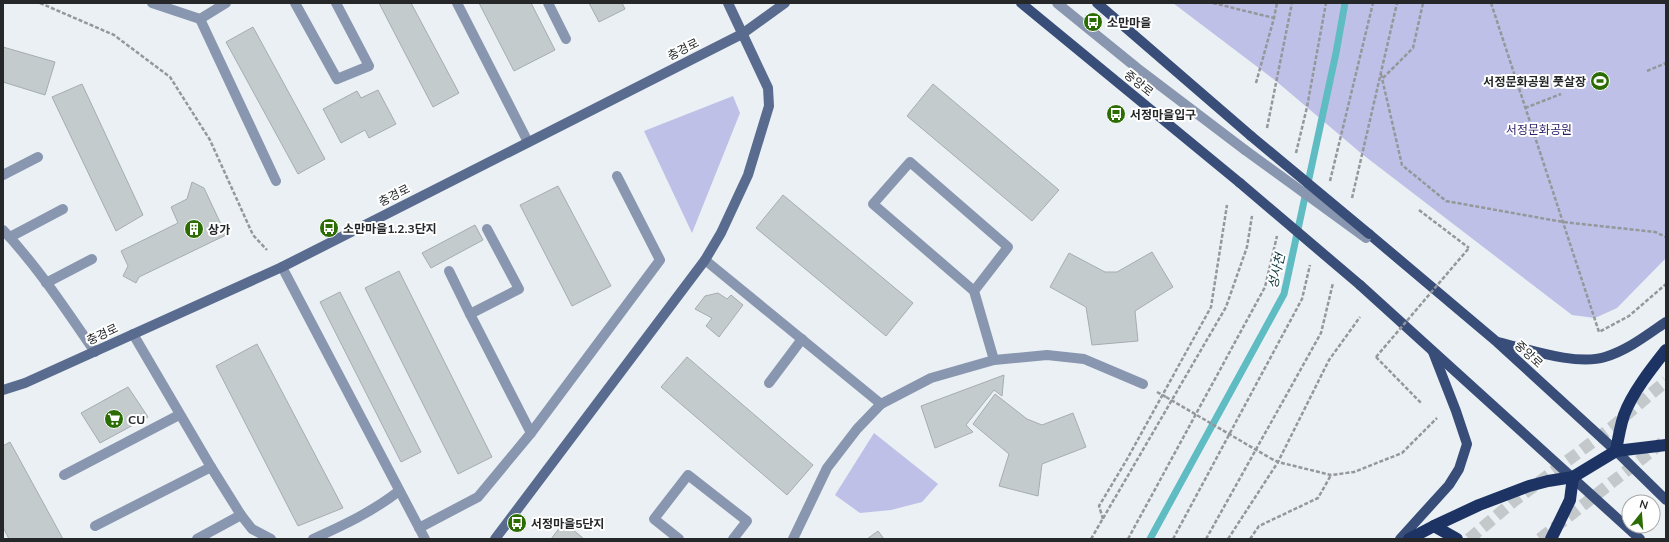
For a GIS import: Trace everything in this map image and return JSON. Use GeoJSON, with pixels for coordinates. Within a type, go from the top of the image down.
{"type":"FeatureCollection","features":[{"type":"Feature","properties":{"kind":"highway"},"geometry":{"type":"LineString","coordinates":[[1616,452],[1618,434],[1624,414],[1648,373],[1666,350]]}},
{"type":"Feature","properties":{"kind":"highway"},"geometry":{"type":"LineString","coordinates":[[1409,539],[1479,505],[1529,486],[1573,477],[1616,452],[1666,445]]}},
{"type":"Feature","properties":{"kind":"highway"},"geometry":{"type":"LineString","coordinates":[[1551,539],[1570,500],[1573,477]]}},
{"type":"Feature","properties":{"kind":"highway"},"geometry":{"type":"LineString","coordinates":[[1434,526],[1457,539]]}},
{"type":"Feature","properties":{"kind":"main road"},"geometry":{"type":"LineString","coordinates":[[495,539],[705,260],[721,233],[748,175],[769,106],[768,88],[728,3]]}},
{"type":"Feature","properties":{"kind":"main road","name":"충경로"},"geometry":{"type":"LineString","coordinates":[[3,390],[25,383],[282,267],[742,34],[785,3]]}},
{"type":"Feature","properties":{"kind":"main road","name":"중앙로"},"geometry":{"type":"LineString","coordinates":[[1021,3],[1240,183],[1360,285],[1432,350]]}},
{"type":"Feature","properties":{"kind":"main road","name":"중앙로"},"geometry":{"type":"LineString","coordinates":[[1097,3],[1368,236],[1388,250],[1497,342],[1666,500]]}},
{"type":"Feature","properties":{"kind":"main road"},"geometry":{"type":"LineString","coordinates":[[1497,342],[1565,358],[1592,360],[1606,357],[1623,350],[1666,322]]}},
{"type":"Feature","properties":{"kind":"main road"},"geometry":{"type":"LineString","coordinates":[[1432,350],[1640,539]]}},
{"type":"Feature","properties":{"kind":"main road"},"geometry":{"type":"LineString","coordinates":[[1400,539],[1449,484],[1459,469],[1467,444],[1456,411],[1432,350]]}},
{"type":"Feature","properties":{"kind":"street"},"geometry":{"type":"LineString","coordinates":[[152,3],[200,19],[276,181]]}},
{"type":"Feature","properties":{"kind":"street"},"geometry":{"type":"LineString","coordinates":[[200,19],[226,3]]}},
{"type":"Feature","properties":{"kind":"street"},"geometry":{"type":"LineString","coordinates":[[295,3],[337,79],[369,66],[336,3]]}},
{"type":"Feature","properties":{"kind":"street"},"geometry":{"type":"LineString","coordinates":[[457,3],[528,142]]}},
{"type":"Feature","properties":{"kind":"street"},"geometry":{"type":"LineString","coordinates":[[548,3],[566,39]]}},
{"type":"Feature","properties":{"kind":"street"},"geometry":{"type":"LineString","coordinates":[[1057,3],[1137,68],[1245,150],[1368,236]]}},
{"type":"Feature","properties":{"kind":"street"},"geometry":{"type":"LineString","coordinates":[[3,175],[38,158]]}},
{"type":"Feature","properties":{"kind":"street"},"geometry":{"type":"LineString","coordinates":[[974,291],[1008,247],[910,162],[873,204],[974,291],[994,360]]}},
{"type":"Feature","properties":{"kind":"street"},"geometry":{"type":"LineString","coordinates":[[419,528],[478,497],[531,433],[660,260],[617,176]]}},
{"type":"Feature","properties":{"kind":"street"},"geometry":{"type":"LineString","coordinates":[[64,209],[6,233],[46,283],[95,352]]}},
{"type":"Feature","properties":{"kind":"street"},"geometry":{"type":"LineString","coordinates":[[470,314],[519,289],[487,229]]}},
{"type":"Feature","properties":{"kind":"street"},"geometry":{"type":"LineString","coordinates":[[46,283],[92,259]]}},
{"type":"Feature","properties":{"kind":"street"},"geometry":{"type":"LineString","coordinates":[[705,260],[881,404]]}},
{"type":"Feature","properties":{"kind":"street"},"geometry":{"type":"LineString","coordinates":[[282,267],[425,539]]}},
{"type":"Feature","properties":{"kind":"street"},"geometry":{"type":"LineString","coordinates":[[449,271],[531,433]]}},
{"type":"Feature","properties":{"kind":"street"},"geometry":{"type":"LineString","coordinates":[[133,334],[179,415],[241,515],[252,529],[271,539]]}},
{"type":"Feature","properties":{"kind":"street"},"geometry":{"type":"LineString","coordinates":[[769,383],[802,340]]}},
{"type":"Feature","properties":{"kind":"street"},"geometry":{"type":"LineString","coordinates":[[793,539],[827,468],[857,429],[881,404],[931,378],[994,360],[1047,355],[1084,359],[1143,384]]}},
{"type":"Feature","properties":{"kind":"street"},"geometry":{"type":"LineString","coordinates":[[64,475],[179,415]]}},
{"type":"Feature","properties":{"kind":"street"},"geometry":{"type":"LineString","coordinates":[[95,526],[211,468]]}},
{"type":"Feature","properties":{"kind":"street"},"geometry":{"type":"LineString","coordinates":[[678,539],[654,519],[688,475],[747,521],[732,539]]}},
{"type":"Feature","properties":{"kind":"street"},"geometry":{"type":"LineString","coordinates":[[317,538],[352,522],[383,503],[399,491]]}},
{"type":"Feature","properties":{"kind":"street"},"geometry":{"type":"LineString","coordinates":[[197,539],[241,515]]}},
{"type":"Feature","properties":{"kind":"path"},"geometry":{"type":"LineString","coordinates":[[40,3],[114,35],[170,77],[210,140],[253,235],[267,250]]}},
{"type":"Feature","properties":{"kind":"path"},"geometry":{"type":"LineString","coordinates":[[1213,3],[1274,18]]}},
{"type":"Feature","properties":{"kind":"path"},"geometry":{"type":"LineString","coordinates":[[1256,83],[1277,3]]}},
{"type":"Feature","properties":{"kind":"path"},"geometry":{"type":"LineString","coordinates":[[1266,134],[1292,3]]}},
{"type":"Feature","properties":{"kind":"path"},"geometry":{"type":"LineString","coordinates":[[1296,154],[1307,108],[1326,3]]}},
{"type":"Feature","properties":{"kind":"path"},"geometry":{"type":"LineString","coordinates":[[1330,183],[1373,3]]}},
{"type":"Feature","properties":{"kind":"path"},"geometry":{"type":"LineString","coordinates":[[1352,201],[1397,3]]}},
{"type":"Feature","properties":{"kind":"path"},"geometry":{"type":"LineString","coordinates":[[1382,78],[1413,48],[1424,3]]}},
{"type":"Feature","properties":{"kind":"path"},"geometry":{"type":"LineString","coordinates":[[1491,3],[1599,332],[1629,316],[1666,284]]}},
{"type":"Feature","properties":{"kind":"path"},"geometry":{"type":"LineString","coordinates":[[1647,71],[1666,63]]}},
{"type":"Feature","properties":{"kind":"path"},"geometry":{"type":"LineString","coordinates":[[1381,73],[1402,165],[1446,201],[1563,222],[1655,232],[1666,237]]}},
{"type":"Feature","properties":{"kind":"path"},"geometry":{"type":"LineString","coordinates":[[1525,108],[1561,94]]}},
{"type":"Feature","properties":{"kind":"path"},"geometry":{"type":"LineString","coordinates":[[1103,520],[1099,506],[1126,461],[1211,307],[1227,205]]}},
{"type":"Feature","properties":{"kind":"path"},"geometry":{"type":"LineString","coordinates":[[1091,539],[1226,307],[1246,247],[1253,209]]}},
{"type":"Feature","properties":{"kind":"path"},"geometry":{"type":"LineString","coordinates":[[1419,210],[1470,248],[1376,356],[1422,404]]}},
{"type":"Feature","properties":{"kind":"path"},"geometry":{"type":"LineString","coordinates":[[1128,539],[1265,287],[1278,232]]}},
{"type":"Feature","properties":{"kind":"path"},"geometry":{"type":"LineString","coordinates":[[1173,539],[1302,299],[1312,260]]}},
{"type":"Feature","properties":{"kind":"path"},"geometry":{"type":"LineString","coordinates":[[1206,539],[1321,333],[1334,278]]}},
{"type":"Feature","properties":{"kind":"path"},"geometry":{"type":"LineString","coordinates":[[1228,539],[1278,462],[1329,360],[1360,317]]}},
{"type":"Feature","properties":{"kind":"path"},"geometry":{"type":"LineString","coordinates":[[1166,397],[1278,462],[1331,475],[1354,472],[1402,453],[1437,418]]}},
{"type":"Feature","properties":{"kind":"path"},"geometry":{"type":"LineString","coordinates":[[1250,539],[1259,526],[1318,498],[1331,475]]}},
{"type":"Feature","properties":{"kind":"green space","name":"서정문화공원"},"geometry":{"type":"Polygon","coordinates":[[[1173,3],[1666,3],[1666,258],[1617,308],[1595,318],[1572,315],[1362,154],[1276,81],[1173,3]]]}},
{"type":"Feature","properties":{"kind":"green space"},"geometry":{"type":"Polygon","coordinates":[[[733,96],[740,113],[692,233],[644,131],[733,96]]]}},
{"type":"Feature","properties":{"kind":"green space"},"geometry":{"type":"Polygon","coordinates":[[[874,433],[938,484],[922,502],[891,510],[860,513],[835,495],[874,433]]]}},
{"type":"Feature","properties":{"kind":"building"},"geometry":{"type":"Polygon","coordinates":[[[379,3],[411,3],[459,93],[433,107],[379,3]]]}},
{"type":"Feature","properties":{"kind":"building"},"geometry":{"type":"Polygon","coordinates":[[[479,3],[531,3],[555,50],[514,71],[479,3]]]}},
{"type":"Feature","properties":{"kind":"building"},"geometry":{"type":"Polygon","coordinates":[[[589,3],[622,3],[625,9],[599,22],[589,3]]]}},
{"type":"Feature","properties":{"kind":"building"},"geometry":{"type":"Polygon","coordinates":[[[253,27],[325,159],[298,174],[226,42],[253,27]]]}},
{"type":"Feature","properties":{"kind":"building"},"geometry":{"type":"Polygon","coordinates":[[[3,47],[55,62],[45,95],[3,82],[3,47]]]}},
{"type":"Feature","properties":{"kind":"building"},"geometry":{"type":"Polygon","coordinates":[[[82,84],[143,215],[116,231],[52,97],[82,84]]]}},
{"type":"Feature","properties":{"kind":"building"},"geometry":{"type":"Polygon","coordinates":[[[933,84],[1059,190],[1032,221],[907,116],[933,84]]]}},
{"type":"Feature","properties":{"kind":"building"},"geometry":{"type":"Polygon","coordinates":[[[378,90],[396,124],[369,138],[365,130],[341,143],[323,109],[357,91],[361,98],[378,90]]]}},
{"type":"Feature","properties":{"kind":"building","name":"상가"},"geometry":{"type":"Polygon","coordinates":[[[192,182],[204,188],[226,235],[139,277],[136,283],[123,276],[128,266],[121,251],[178,223],[171,207],[187,199],[192,182]]]}},
{"type":"Feature","properties":{"kind":"building"},"geometry":{"type":"Polygon","coordinates":[[[558,186],[611,286],[572,306],[520,205],[558,186]]]}},
{"type":"Feature","properties":{"kind":"building"},"geometry":{"type":"Polygon","coordinates":[[[783,195],[913,303],[886,336],[756,228],[783,195]]]}},
{"type":"Feature","properties":{"kind":"building"},"geometry":{"type":"Polygon","coordinates":[[[475,225],[483,240],[431,268],[422,253],[475,225]]]}},
{"type":"Feature","properties":{"kind":"building"},"geometry":{"type":"Polygon","coordinates":[[[1152,252],[1173,287],[1135,311],[1138,341],[1092,345],[1086,307],[1050,287],[1069,253],[1105,272],[1117,272],[1152,252]]]}},
{"type":"Feature","properties":{"kind":"building"},"geometry":{"type":"Polygon","coordinates":[[[399,271],[492,457],[458,474],[365,288],[399,271]]]}},
{"type":"Feature","properties":{"kind":"building"},"geometry":{"type":"Polygon","coordinates":[[[340,292],[421,452],[401,462],[320,302],[340,292]]]}},
{"type":"Feature","properties":{"kind":"building"},"geometry":{"type":"Polygon","coordinates":[[[718,293],[727,299],[731,295],[743,305],[719,337],[706,326],[712,318],[695,309],[705,296],[718,293]]]}},
{"type":"Feature","properties":{"kind":"building"},"geometry":{"type":"Polygon","coordinates":[[[257,344],[343,508],[298,526],[216,366],[257,344]]]}},
{"type":"Feature","properties":{"kind":"building"},"geometry":{"type":"Polygon","coordinates":[[[687,357],[813,465],[787,495],[661,387],[687,357]]]}},
{"type":"Feature","properties":{"kind":"building"},"geometry":{"type":"Polygon","coordinates":[[[1004,375],[1002,396],[994,390],[966,425],[973,432],[935,448],[921,406],[1004,375]]]}},
{"type":"Feature","properties":{"kind":"building"},"geometry":{"type":"Polygon","coordinates":[[[128,387],[148,417],[100,443],[81,413],[128,387]]]}},
{"type":"Feature","properties":{"kind":"building"},"geometry":{"type":"Polygon","coordinates":[[[995,394],[1027,419],[1042,425],[1073,413],[1086,447],[1042,464],[1038,496],[999,486],[1009,454],[973,424],[995,394]]]}},
{"type":"Feature","properties":{"kind":"building"},"geometry":{"type":"Polygon","coordinates":[[[10,442],[63,539],[9,539],[3,527],[3,446],[10,442]]]}},
{"type":"Feature","properties":{"kind":"building"},"geometry":{"type":"Polygon","coordinates":[[[564,522],[584,539],[551,539],[564,522]]]}},
{"type":"Feature","properties":{"kind":"building"},"geometry":{"type":"Polygon","coordinates":[[[878,531],[884,539],[867,539],[878,531]]]}},
{"type":"Feature","properties":{"kind":"waterway","name":"성사천"},"geometry":{"type":"LineString","coordinates":[[1150,539],[1284,294],[1336,53],[1345,3]]}},
{"type":"Feature","properties":{"kind":"tunnel"},"geometry":{"type":"LineString","coordinates":[[1469,539],[1514,501],[1611,428],[1666,381]]}},
{"type":"Feature","properties":{"kind":"tunnel"},"geometry":{"type":"LineString","coordinates":[[1540,539],[1663,442]]}},
{"type":"Feature","properties":{"kind":"place","name":"소만마을"},"geometry":{"type":"Point","coordinates":[1093,22]}},
{"type":"Feature","properties":{"kind":"place","name":"서정문화공원 풋살장"},"geometry":{"type":"Point","coordinates":[1600,81]}},
{"type":"Feature","properties":{"kind":"place","name":"서정마을입구"},"geometry":{"type":"Point","coordinates":[1116,114]}},
{"type":"Feature","properties":{"kind":"place","name":"소만마을1.2.3단지"},"geometry":{"type":"Point","coordinates":[329,228]}},
{"type":"Feature","properties":{"kind":"place","name":"상가"},"geometry":{"type":"Point","coordinates":[194,229]}},
{"type":"Feature","properties":{"kind":"place","name":"CU"},"geometry":{"type":"Point","coordinates":[114,419]}},
{"type":"Feature","properties":{"kind":"place","name":"서정마을5단지"},"geometry":{"type":"Point","coordinates":[517,523]}}]}
